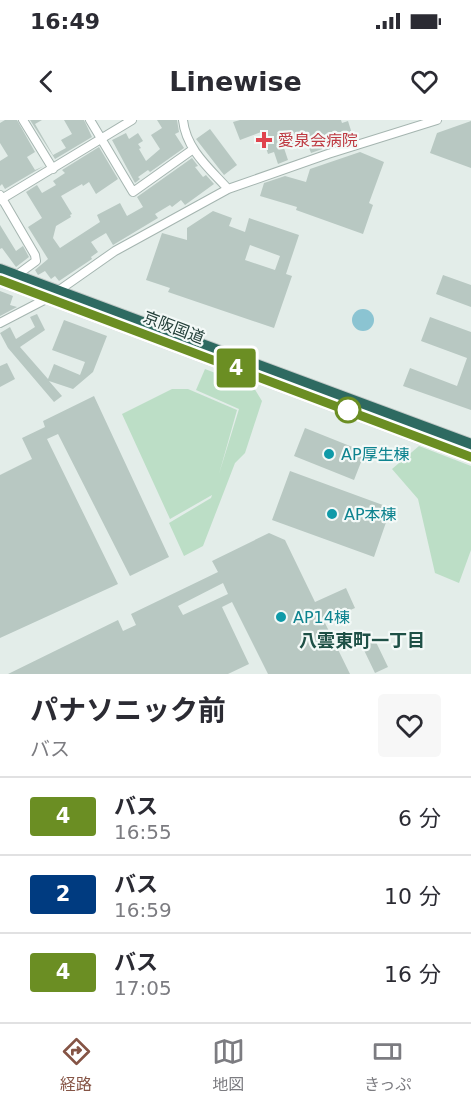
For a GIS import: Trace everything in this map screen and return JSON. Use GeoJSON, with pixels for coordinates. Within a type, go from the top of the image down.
{"type":"FeatureCollection","features":[{"type":"Feature","properties":{"kind":"highway","name":"京阪国道"},"geometry":{"type":"LineString","coordinates":[[0,270],[19,276],[53,294],[471,457]]}},
{"type":"Feature","properties":{"kind":"highway","name":"京阪国道"},"geometry":{"type":"LineString","coordinates":[[0,280],[53,294],[471,446]]}},
{"type":"Feature","properties":{"kind":"street"},"geometry":{"type":"LineString","coordinates":[[22,120],[52,169]]}},
{"type":"Feature","properties":{"kind":"street"},"geometry":{"type":"LineString","coordinates":[[90,120],[133,192],[192,150]]}},
{"type":"Feature","properties":{"kind":"street"},"geometry":{"type":"LineString","coordinates":[[19,276],[36,261],[35,255],[1,198],[132,120]]}},
{"type":"Feature","properties":{"kind":"street"},"geometry":{"type":"LineString","coordinates":[[183,120],[184,131],[192,150],[228,189]]}},
{"type":"Feature","properties":{"kind":"street"},"geometry":{"type":"LineString","coordinates":[[0,324],[53,294],[115,250],[228,189],[328,154],[438,120]]}},
{"type":"Feature","properties":{"kind":"green space"},"geometry":{"type":"Polygon","coordinates":[[[205,369],[254,388],[262,401],[245,453],[235,463],[203,546],[184,556],[169,523],[211,498],[212,495],[170,519],[122,414],[172,389],[188,389],[237,410],[219,474],[239,409],[196,390],[205,369]]]}},
{"type":"Feature","properties":{"kind":"green space"},"geometry":{"type":"Polygon","coordinates":[[[419,446],[471,466],[471,550],[459,583],[435,573],[418,499],[392,469],[419,446]]]}},
{"type":"Feature","properties":{"kind":"water"},"geometry":{"type":"Polygon","coordinates":[[[363,309],[371,312],[374,320],[371,328],[363,331],[355,328],[352,320],[355,312],[363,309]]]}},
{"type":"Feature","properties":{"kind":"building"},"geometry":{"type":"Polygon","coordinates":[[[5,120],[17,120],[35,152],[27,157],[35,170],[44,166],[5,189],[2,184],[0,186],[0,161],[8,156],[0,143],[0,123],[5,120]]]}},
{"type":"Feature","properties":{"kind":"building"},"geometry":{"type":"Polygon","coordinates":[[[30,120],[42,120],[35,124],[53,155],[66,148],[61,140],[72,134],[64,120],[84,120],[92,137],[55,159],[30,120]]]}},
{"type":"Feature","properties":{"kind":"building"},"geometry":{"type":"Polygon","coordinates":[[[157,120],[177,120],[179,132],[175,134],[184,148],[150,172],[148,170],[138,177],[140,179],[135,183],[112,140],[126,133],[129,139],[138,133],[143,141],[138,144],[141,148],[139,149],[146,161],[160,149],[151,135],[162,128],[157,120]]]}},
{"type":"Feature","properties":{"kind":"building"},"geometry":{"type":"Polygon","coordinates":[[[240,120],[341,120],[342,123],[348,121],[353,137],[311,153],[306,140],[284,148],[288,160],[278,164],[274,152],[268,154],[261,132],[240,140],[233,122],[240,120]]]}},
{"type":"Feature","properties":{"kind":"building"},"geometry":{"type":"Polygon","coordinates":[[[471,121],[471,168],[430,153],[437,133],[471,121]]]}},
{"type":"Feature","properties":{"kind":"building"},"geometry":{"type":"Polygon","coordinates":[[[210,129],[237,165],[224,175],[196,139],[210,129]]]}},
{"type":"Feature","properties":{"kind":"building"},"geometry":{"type":"Polygon","coordinates":[[[99,147],[118,179],[96,194],[89,182],[61,196],[72,214],[56,226],[53,238],[60,248],[100,222],[97,215],[120,203],[127,216],[143,207],[137,197],[192,158],[198,166],[195,167],[203,177],[206,175],[214,184],[185,205],[181,200],[172,207],[170,205],[155,214],[158,218],[113,245],[106,233],[91,242],[98,252],[91,257],[92,259],[59,281],[55,276],[51,279],[45,271],[38,275],[35,270],[48,259],[28,227],[42,218],[26,192],[37,185],[42,193],[56,185],[53,181],[65,173],[62,170],[99,147]]]}},
{"type":"Feature","properties":{"kind":"building"},"geometry":{"type":"Polygon","coordinates":[[[360,152],[384,162],[369,203],[373,205],[363,234],[296,210],[297,207],[260,196],[264,183],[285,176],[306,182],[310,169],[360,152]]]}},
{"type":"Feature","properties":{"kind":"building"},"geometry":{"type":"Polygon","coordinates":[[[213,211],[232,218],[229,226],[245,232],[249,218],[299,235],[286,274],[292,276],[274,328],[168,292],[170,288],[146,280],[162,233],[187,240],[187,228],[213,211]],[[250,245],[245,260],[275,270],[280,256],[250,245]]]}},
{"type":"Feature","properties":{"kind":"building"},"geometry":{"type":"Polygon","coordinates":[[[0,225],[16,251],[23,246],[29,257],[16,267],[2,248],[0,249],[0,225]]]}},
{"type":"Feature","properties":{"kind":"building"},"geometry":{"type":"Polygon","coordinates":[[[443,275],[471,285],[471,307],[436,294],[443,275]]]}},
{"type":"Feature","properties":{"kind":"building"},"geometry":{"type":"Polygon","coordinates":[[[0,291],[13,296],[10,305],[17,307],[0,316],[0,291]]]}},
{"type":"Feature","properties":{"kind":"building"},"geometry":{"type":"Polygon","coordinates":[[[37,314],[45,330],[20,347],[48,379],[54,364],[80,375],[85,362],[52,350],[64,320],[107,336],[93,372],[73,389],[49,381],[62,396],[54,402],[8,348],[0,333],[10,327],[16,339],[35,327],[30,317],[37,314]]]}},
{"type":"Feature","properties":{"kind":"building"},"geometry":{"type":"Polygon","coordinates":[[[430,317],[471,332],[471,410],[403,386],[410,368],[457,386],[467,358],[421,341],[430,317]]]}},
{"type":"Feature","properties":{"kind":"building"},"geometry":{"type":"Polygon","coordinates":[[[7,363],[15,379],[0,387],[0,366],[7,363]]]}},
{"type":"Feature","properties":{"kind":"building"},"geometry":{"type":"Polygon","coordinates":[[[94,396],[169,557],[130,576],[58,434],[47,439],[118,584],[0,638],[0,475],[32,459],[22,438],[45,427],[43,421],[94,396]]]}},
{"type":"Feature","properties":{"kind":"building","name":"AP厚生棟"},"geometry":{"type":"Polygon","coordinates":[[[305,428],[365,452],[354,480],[294,456],[305,428]]]}},
{"type":"Feature","properties":{"kind":"building","name":"AP本棟"},"geometry":{"type":"Polygon","coordinates":[[[290,471],[391,508],[374,557],[272,520],[290,471]]]}},
{"type":"Feature","properties":{"kind":"building"},"geometry":{"type":"Polygon","coordinates":[[[269,533],[285,540],[315,602],[346,588],[355,608],[324,621],[350,674],[268,674],[232,602],[222,607],[249,664],[228,674],[8,674],[118,620],[123,631],[136,625],[131,614],[218,572],[212,561],[269,533]],[[223,583],[178,606],[183,615],[228,594],[223,583]]]}},
{"type":"Feature","properties":{"kind":"building"},"geometry":{"type":"Polygon","coordinates":[[[375,640],[388,667],[375,673],[362,646],[375,640]]]}},
{"type":"Feature","properties":{"kind":"bus line","name":"4"},"geometry":{"type":"LineString","coordinates":[[0,280],[471,457]]}},
{"type":"Feature","properties":{"kind":"place","name":"愛泉会病院"},"geometry":{"type":"Point","coordinates":[264,140]}},
{"type":"Feature","properties":{"kind":"place","name":"AP厚生棟"},"geometry":{"type":"Point","coordinates":[329,454]}},
{"type":"Feature","properties":{"kind":"place","name":"AP本棟"},"geometry":{"type":"Point","coordinates":[332,514]}},
{"type":"Feature","properties":{"kind":"place","name":"AP14棟"},"geometry":{"type":"Point","coordinates":[281,617]}},
{"type":"Feature","properties":{"kind":"district","name":"八雲東町一丁目"},"geometry":{"type":"Point","coordinates":[362,641]}}]}
